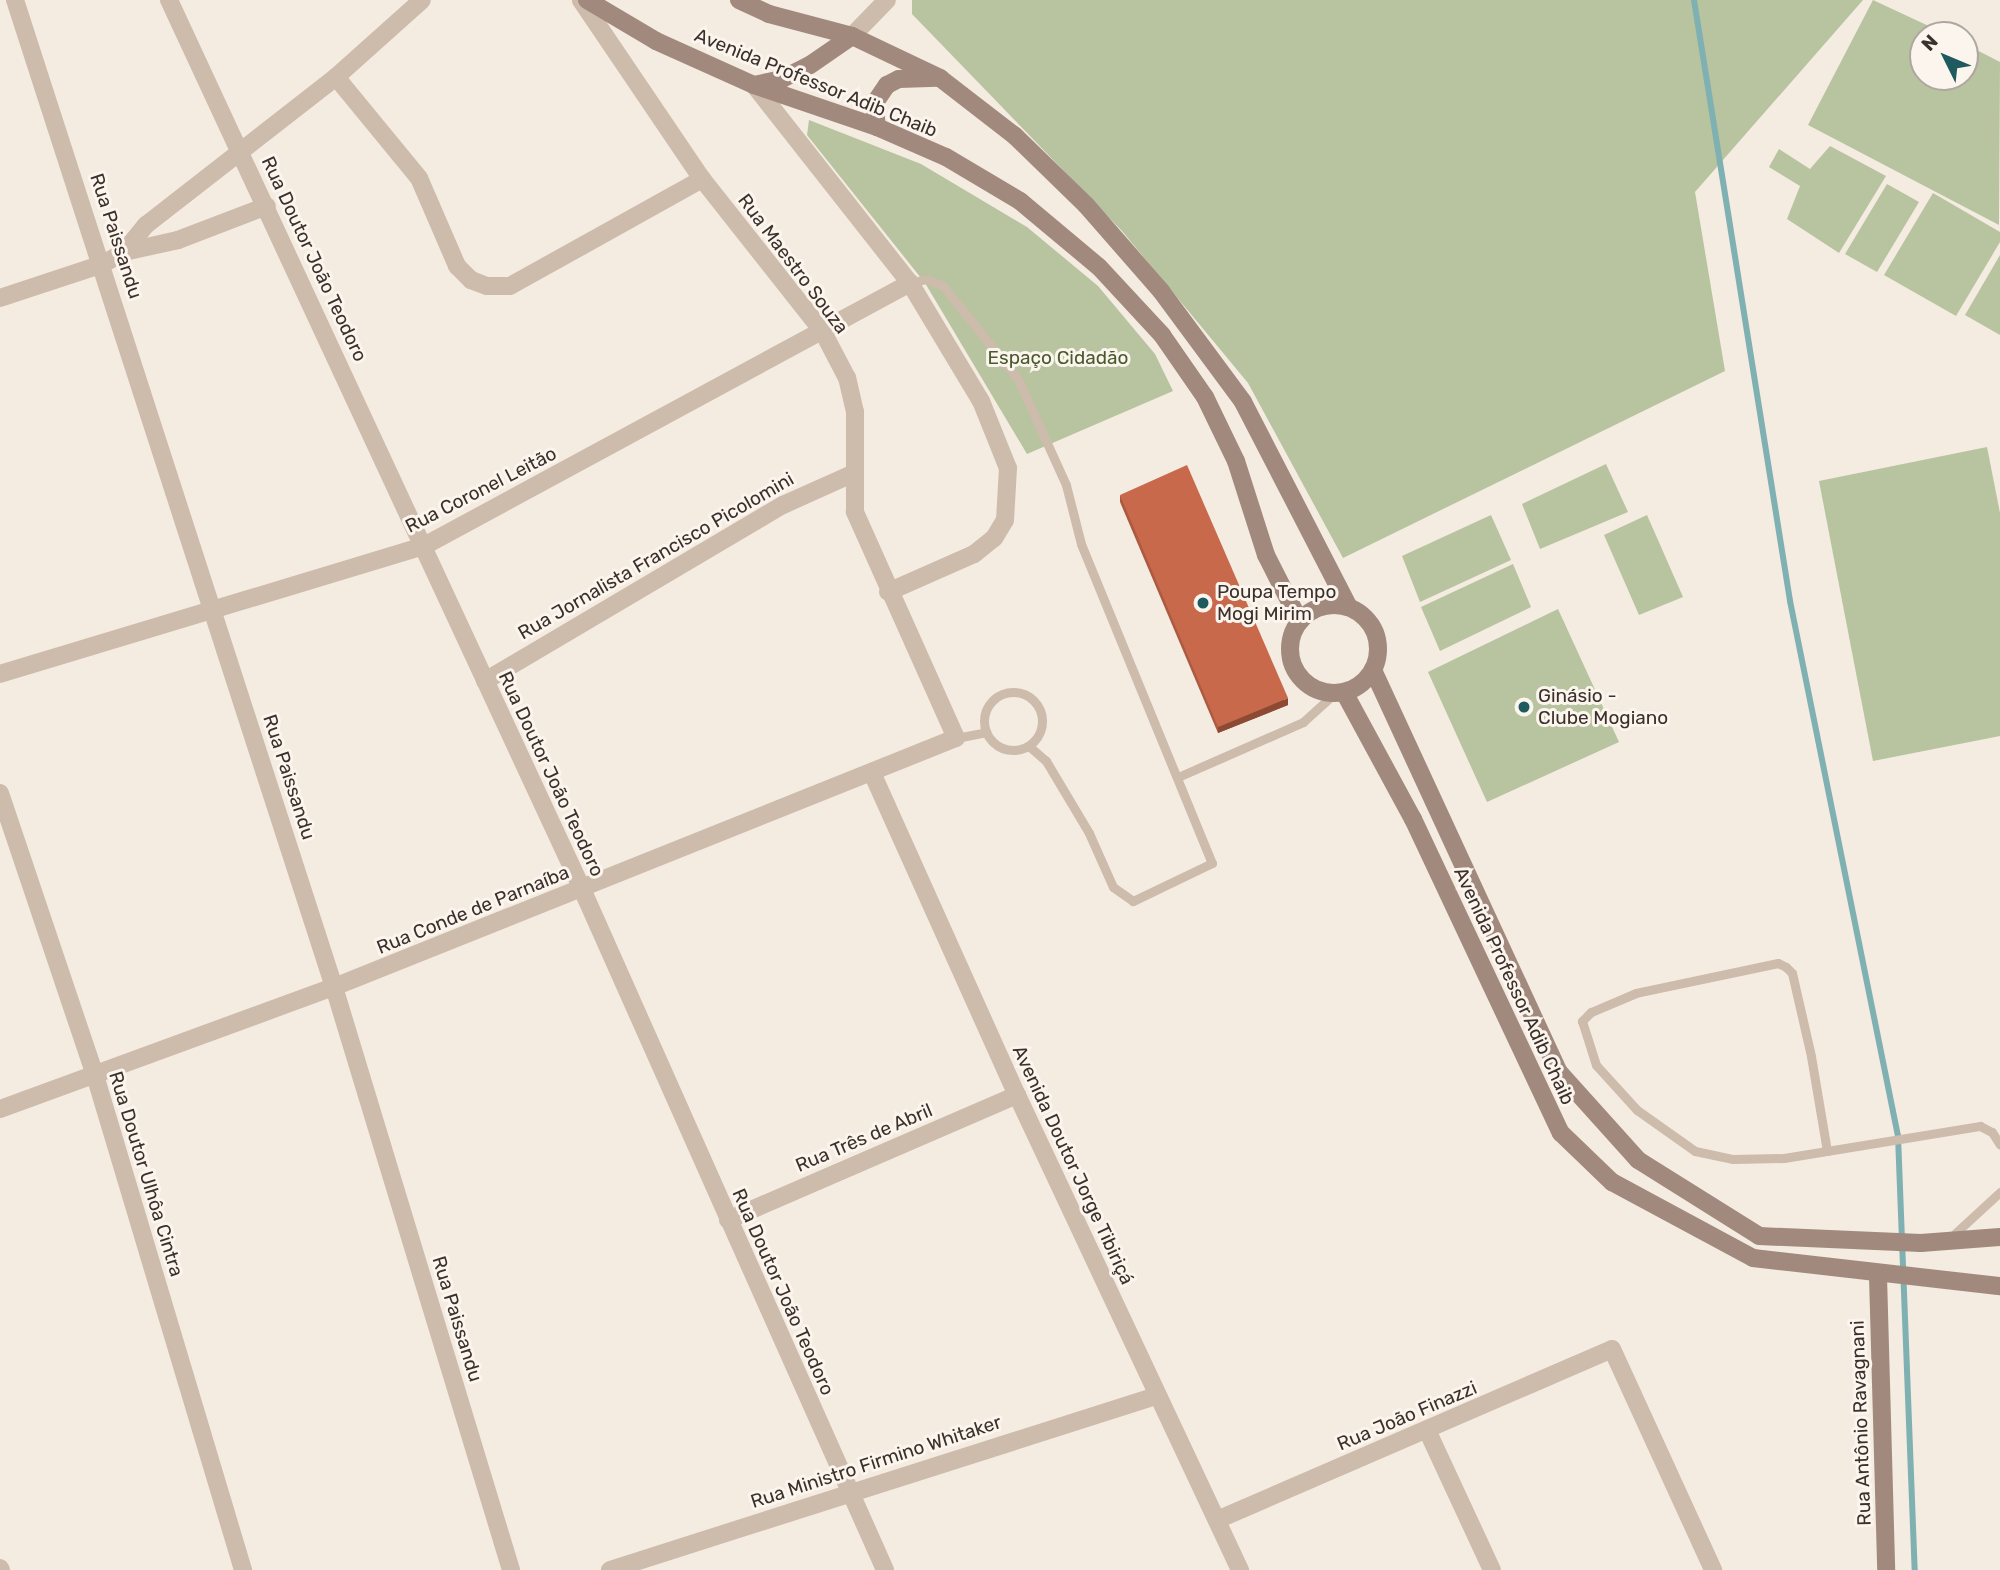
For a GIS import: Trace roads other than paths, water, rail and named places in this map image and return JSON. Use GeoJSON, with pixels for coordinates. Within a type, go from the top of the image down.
{"type":"FeatureCollection","features":[{"type":"Feature","properties":{"kind":"main road","name":"Avenida Professor Adib Chaib"},"geometry":{"type":"LineString","coordinates":[[587,0],[656,41],[754,85],[877,127],[946,157],[1020,201],[1099,267],[1162,335],[1210,408],[1236,461],[1266,555],[1299,621]]}},
{"type":"Feature","properties":{"kind":"main road"},"geometry":{"type":"LineString","coordinates":[[739,0],[769,14],[852,36],[940,78],[1041,162],[1161,291],[1243,402],[1349,607],[1372,626],[1378,640],[1373,670],[1355,688],[1339,693],[1311,686],[1293,668],[1289,652],[1299,621],[1322,606],[1349,607]]}},
{"type":"Feature","properties":{"kind":"main road"},"geometry":{"type":"LineString","coordinates":[[754,85],[782,79],[810,65],[852,36]]}},
{"type":"Feature","properties":{"kind":"main road"},"geometry":{"type":"LineString","coordinates":[[877,127],[874,104],[887,85],[899,79],[940,78]]}},
{"type":"Feature","properties":{"kind":"main road","name":"Avenida Professor Adib Chaib"},"geometry":{"type":"LineString","coordinates":[[1373,670],[1558,1071],[1638,1160],[1759,1236],[1922,1243],[2000,1237]]}},
{"type":"Feature","properties":{"kind":"main road","name":"Avenida Professor Adib Chaib"},"geometry":{"type":"LineString","coordinates":[[1339,693],[1413,819],[1561,1133],[1612,1182],[1753,1258],[1878,1276],[2000,1286]]}},
{"type":"Feature","properties":{"kind":"main road","name":"Rua Antônio Ravagnani"},"geometry":{"type":"LineString","coordinates":[[1878,1276],[1886,1570]]}},
{"type":"Feature","properties":{"kind":"street","name":"Rua Paissandu"},"geometry":{"type":"LineString","coordinates":[[15,0],[103,264],[334,987],[511,1570]]}},
{"type":"Feature","properties":{"kind":"street","name":"Rua Doutor João Teodoro"},"geometry":{"type":"LineString","coordinates":[[169,0],[267,206],[582,890],[885,1570]]}},
{"type":"Feature","properties":{"kind":"street"},"geometry":{"type":"LineString","coordinates":[[124,252],[146,225],[240,149],[336,77],[422,0]]}},
{"type":"Feature","properties":{"kind":"street","name":"Rua Maestro Souza"},"geometry":{"type":"LineString","coordinates":[[581,0],[702,179],[823,332],[847,378],[855,412],[852,474],[855,512],[888,592],[956,738]]}},
{"type":"Feature","properties":{"kind":"street"},"geometry":{"type":"LineString","coordinates":[[852,36],[887,0]]}},
{"type":"Feature","properties":{"kind":"street"},"geometry":{"type":"LineString","coordinates":[[336,77],[419,178],[457,266],[471,280],[487,286],[510,286],[702,179]]}},
{"type":"Feature","properties":{"kind":"street"},"geometry":{"type":"LineString","coordinates":[[754,85],[910,283],[981,401],[1008,468],[1010,494],[1005,520],[995,538],[974,554],[888,592]]}},
{"type":"Feature","properties":{"kind":"street"},"geometry":{"type":"LineString","coordinates":[[0,298],[103,264],[124,252],[178,240],[267,206]]}},
{"type":"Feature","properties":{"kind":"street","name":"Rua Coronel Leitão"},"geometry":{"type":"LineString","coordinates":[[0,674],[213,608],[424,547],[910,283]]}},
{"type":"Feature","properties":{"kind":"street","name":"Rua Jornalista Francisco Picolomini"},"geometry":{"type":"LineString","coordinates":[[485,681],[783,505],[852,474]]}},
{"type":"Feature","properties":{"kind":"street","name":"Rua Conde de Parnaíba"},"geometry":{"type":"LineString","coordinates":[[0,1109],[94,1072],[334,987],[873,775],[956,738]]}},
{"type":"Feature","properties":{"kind":"street","name":"Avenida Doutor Jorge Tibiriçá"},"geometry":{"type":"LineString","coordinates":[[873,775],[1017,1095],[1240,1570]]}},
{"type":"Feature","properties":{"kind":"street","name":"Rua Doutor Ulhôa Cintra"},"geometry":{"type":"LineString","coordinates":[[0,793],[94,1072],[243,1570]]}},
{"type":"Feature","properties":{"kind":"street","name":"Rua Três de Abril"},"geometry":{"type":"LineString","coordinates":[[728,1220],[1017,1095]]}},
{"type":"Feature","properties":{"kind":"street","name":"Rua João Finazzi"},"geometry":{"type":"LineString","coordinates":[[1217,1520],[1612,1349],[1713,1570]]}},
{"type":"Feature","properties":{"kind":"street","name":"Rua Ministro Firmino Whitaker"},"geometry":{"type":"LineString","coordinates":[[610,1570],[1156,1396]]}},
{"type":"Feature","properties":{"kind":"street"},"geometry":{"type":"LineString","coordinates":[[1427,1430],[1492,1570]]}},
{"type":"Feature","properties":{"kind":"lane"},"geometry":{"type":"LineString","coordinates":[[910,283],[926,279],[943,286],[1018,379],[1066,485],[1081,544],[1212,863],[1133,901],[1113,887],[1089,833],[1046,761],[1029,746],[1000,748],[986,732],[984,716],[993,699],[1020,692],[1036,703],[1042,721],[1029,746]]}},
{"type":"Feature","properties":{"kind":"lane"},"geometry":{"type":"LineString","coordinates":[[1178,777],[1303,722],[1339,693]]}},
{"type":"Feature","properties":{"kind":"lane"},"geometry":{"type":"LineString","coordinates":[[956,738],[986,732]]}},
{"type":"Feature","properties":{"kind":"lane"},"geometry":{"type":"LineString","coordinates":[[1827,1151],[1792,973],[1786,967],[1778,963],[1636,993],[1591,1012],[1582,1021],[1596,1065],[1637,1110],[1695,1151],[1733,1159],[1827,1151],[1980,1126],[1992,1132],[2000,1145]]}},
{"type":"Feature","properties":{"kind":"lane"},"geometry":{"type":"LineString","coordinates":[[1947,1241],[2000,1192]]}},
{"type":"Feature","properties":{"kind":"waterway"},"geometry":{"type":"LineString","coordinates":[[1694,0],[1790,601],[1898,1136],[1915,1570]]}},
{"type":"Feature","properties":{"kind":"place","name":"Poupa Tempo Mogi Mirim"},"geometry":{"type":"Point","coordinates":[1203,603]}},
{"type":"Feature","properties":{"kind":"place","name":"Ginásio - Clube Mogiano"},"geometry":{"type":"Point","coordinates":[1524,707]}},
{"type":"Feature","properties":{"kind":"park label","name":"Espaço Cidadão"},"geometry":{"type":"Point","coordinates":[1058,358]}}]}
